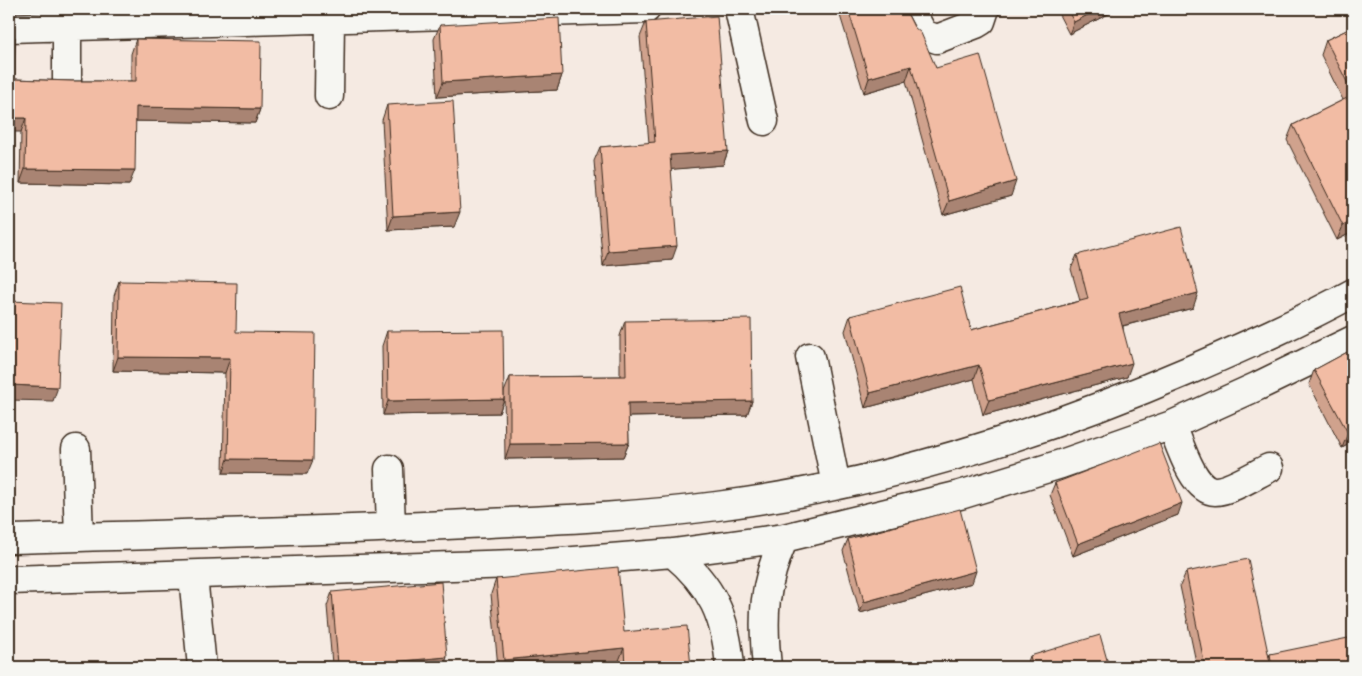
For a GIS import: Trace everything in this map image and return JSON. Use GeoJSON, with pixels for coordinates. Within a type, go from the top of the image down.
{"type":"FeatureCollection","features":[{"type":"Feature","properties":{"kind":"street"},"geometry":{"type":"LineString","coordinates":[[9,28],[646,9]]}},
{"type":"Feature","properties":{"kind":"street"},"geometry":{"type":"LineString","coordinates":[[739,9],[764,121]]}},
{"type":"Feature","properties":{"kind":"street"},"geometry":{"type":"LineString","coordinates":[[910,9],[923,34],[937,39],[976,24],[981,20],[985,9]]}},
{"type":"Feature","properties":{"kind":"street"},"geometry":{"type":"LineString","coordinates":[[329,96],[330,19]]}},
{"type":"Feature","properties":{"kind":"street"},"geometry":{"type":"LineString","coordinates":[[67,27],[67,80]]}},
{"type":"Feature","properties":{"kind":"street"},"geometry":{"type":"LineString","coordinates":[[9,539],[391,528],[633,516],[720,506],[836,485],[976,449],[1060,421],[1146,389],[1244,346],[1353,293]]}},
{"type":"Feature","properties":{"kind":"street"},"geometry":{"type":"LineString","coordinates":[[9,580],[193,576],[549,563],[673,553],[784,538],[960,495],[1061,464],[1172,425],[1353,340]]}},
{"type":"Feature","properties":{"kind":"street"},"geometry":{"type":"LineString","coordinates":[[810,357],[836,485]]}},
{"type":"Feature","properties":{"kind":"street"},"geometry":{"type":"LineString","coordinates":[[1172,425],[1194,476],[1206,489],[1223,489],[1269,468]]}},
{"type":"Feature","properties":{"kind":"street"},"geometry":{"type":"LineString","coordinates":[[76,449],[79,537]]}},
{"type":"Feature","properties":{"kind":"street"},"geometry":{"type":"LineString","coordinates":[[389,469],[391,528]]}},
{"type":"Feature","properties":{"kind":"street"},"geometry":{"type":"LineString","coordinates":[[767,667],[763,619],[766,591],[773,564],[784,538]]}},
{"type":"Feature","properties":{"kind":"street"},"geometry":{"type":"LineString","coordinates":[[673,553],[702,580],[712,597],[726,634],[730,667]]}},
{"type":"Feature","properties":{"kind":"street"},"geometry":{"type":"LineString","coordinates":[[193,576],[202,667]]}},
{"type":"Feature","properties":{"kind":"building"},"geometry":{"type":"Polygon","coordinates":[[[848,9],[905,9],[914,27],[921,33],[936,68],[980,55],[1016,181],[949,201],[911,66],[869,78],[848,9]]]}},
{"type":"Feature","properties":{"kind":"building"},"geometry":{"type":"Polygon","coordinates":[[[1067,9],[1099,9],[1074,22],[1067,9]]]}},
{"type":"Feature","properties":{"kind":"building"},"geometry":{"type":"Polygon","coordinates":[[[717,16],[728,151],[670,155],[677,246],[608,251],[600,147],[655,142],[646,22],[717,16]]]}},
{"type":"Feature","properties":{"kind":"building"},"geometry":{"type":"Polygon","coordinates":[[[559,18],[562,75],[443,82],[440,25],[559,18]]]}},
{"type":"Feature","properties":{"kind":"building"},"geometry":{"type":"Polygon","coordinates":[[[1353,27],[1353,94],[1326,40],[1353,27]]]}},
{"type":"Feature","properties":{"kind":"building"},"geometry":{"type":"Polygon","coordinates":[[[9,37],[15,37],[14,79],[72,81],[136,81],[136,39],[261,41],[260,109],[136,107],[135,170],[25,169],[26,118],[9,118],[9,37]]]}},
{"type":"Feature","properties":{"kind":"building"},"geometry":{"type":"Polygon","coordinates":[[[1351,96],[1353,102],[1353,220],[1343,226],[1293,125],[1351,96]]]}},
{"type":"Feature","properties":{"kind":"building"},"geometry":{"type":"Polygon","coordinates":[[[453,101],[460,212],[393,216],[387,105],[453,101]]]}},
{"type":"Feature","properties":{"kind":"building"},"geometry":{"type":"Polygon","coordinates":[[[1181,227],[1198,293],[1119,314],[1132,363],[989,400],[979,365],[870,393],[850,316],[960,287],[971,330],[1088,299],[1077,255],[1181,227]]]}},
{"type":"Feature","properties":{"kind":"building"},"geometry":{"type":"Polygon","coordinates":[[[119,281],[237,283],[236,332],[315,333],[313,460],[228,459],[230,358],[118,357],[119,281]]]}},
{"type":"Feature","properties":{"kind":"building"},"geometry":{"type":"Polygon","coordinates":[[[9,301],[61,303],[58,387],[9,385],[9,301]]]}},
{"type":"Feature","properties":{"kind":"building"},"geometry":{"type":"Polygon","coordinates":[[[751,319],[752,401],[628,403],[629,443],[510,444],[510,377],[626,376],[625,321],[751,319]]]}},
{"type":"Feature","properties":{"kind":"building"},"geometry":{"type":"Polygon","coordinates":[[[503,330],[504,399],[388,401],[387,331],[503,330]]]}},
{"type":"Feature","properties":{"kind":"building"},"geometry":{"type":"Polygon","coordinates":[[[1353,349],[1353,430],[1348,433],[1314,370],[1353,349]]]}},
{"type":"Feature","properties":{"kind":"building"},"geometry":{"type":"Polygon","coordinates":[[[1159,443],[1182,503],[1078,544],[1055,483],[1159,443]]]}},
{"type":"Feature","properties":{"kind":"building"},"geometry":{"type":"Polygon","coordinates":[[[960,509],[976,571],[864,602],[848,539],[960,509]]]}},
{"type":"Feature","properties":{"kind":"building"},"geometry":{"type":"Polygon","coordinates":[[[1248,559],[1271,667],[1205,667],[1186,572],[1248,559]]]}},
{"type":"Feature","properties":{"kind":"building"},"geometry":{"type":"Polygon","coordinates":[[[618,567],[624,632],[687,626],[691,667],[625,667],[624,648],[504,660],[496,579],[618,567]]]}},
{"type":"Feature","properties":{"kind":"building"},"geometry":{"type":"Polygon","coordinates":[[[441,582],[447,657],[347,667],[300,667],[338,664],[332,592],[441,582]]]}},
{"type":"Feature","properties":{"kind":"building"},"geometry":{"type":"Polygon","coordinates":[[[1100,635],[1109,667],[1033,667],[1030,656],[1100,635]]]}},
{"type":"Feature","properties":{"kind":"building"},"geometry":{"type":"Polygon","coordinates":[[[1353,637],[1353,667],[1272,667],[1270,654],[1353,637]]]}}]}
